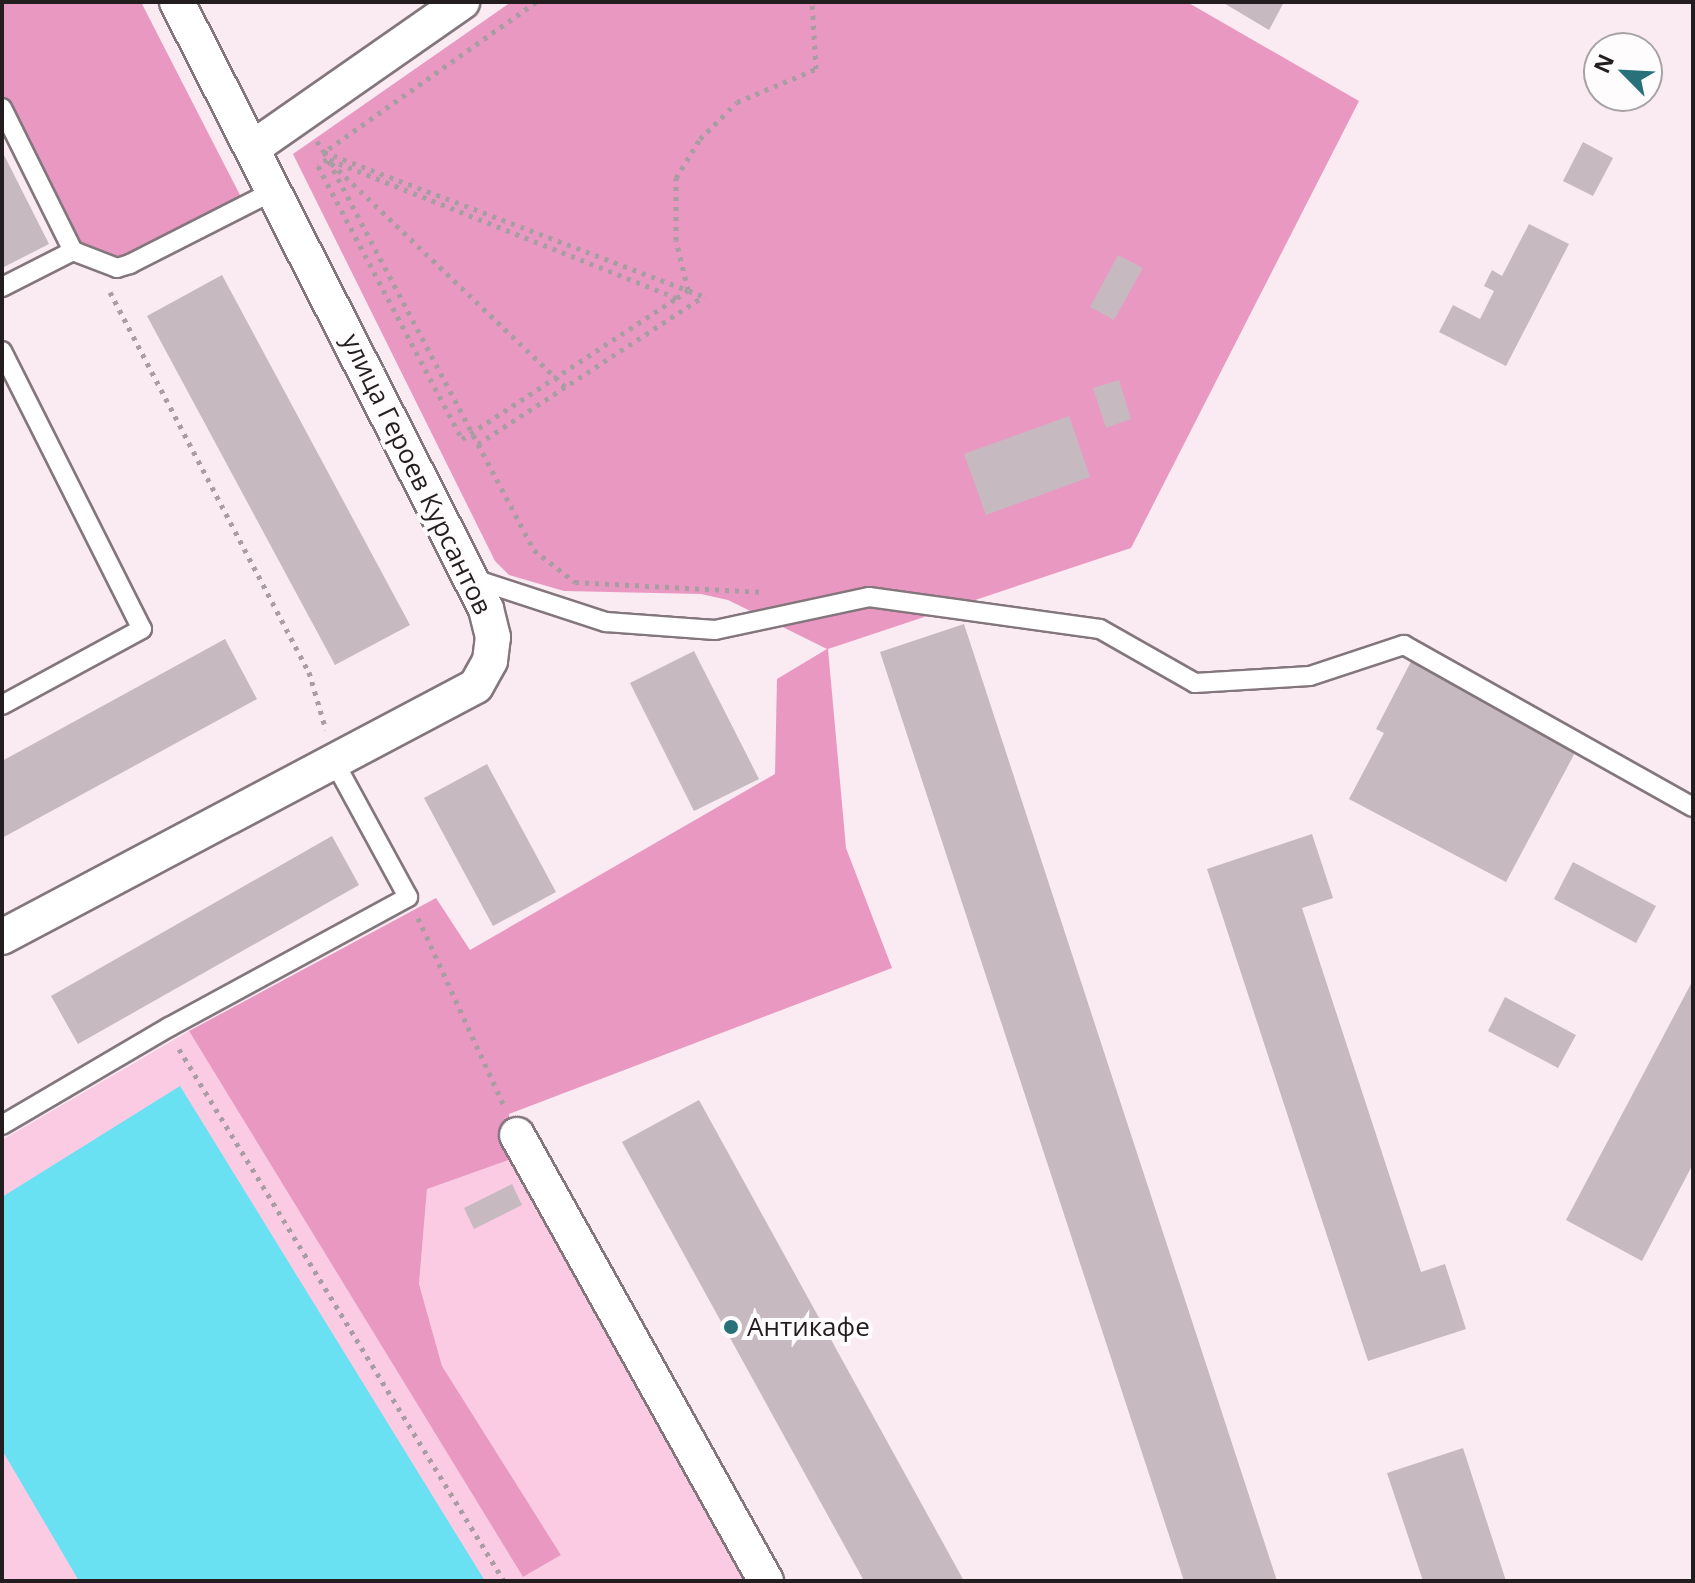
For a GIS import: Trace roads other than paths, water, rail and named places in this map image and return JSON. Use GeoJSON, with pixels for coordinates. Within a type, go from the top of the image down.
{"type":"FeatureCollection","features":[{"type":"Feature","properties":{"kind":"street","name":"улица Героев Курсантов"},"geometry":{"type":"LineString","coordinates":[[2,937],[476,686],[490,661],[491,621],[471,578],[254,147],[177,2]]}},
{"type":"Feature","properties":{"kind":"street"},"geometry":{"type":"LineString","coordinates":[[254,147],[462,2]]}},
{"type":"Feature","properties":{"kind":"street"},"geometry":{"type":"LineString","coordinates":[[517,1135],[766,1581]]}},
{"type":"Feature","properties":{"kind":"lane"},"geometry":{"type":"LineString","coordinates":[[2,108],[73,251],[95,263],[130,264],[275,190]]}},
{"type":"Feature","properties":{"kind":"lane"},"geometry":{"type":"LineString","coordinates":[[2,287],[73,251]]}},
{"type":"Feature","properties":{"kind":"lane"},"geometry":{"type":"LineString","coordinates":[[2,351],[142,629],[2,705]]}},
{"type":"Feature","properties":{"kind":"lane"},"geometry":{"type":"LineString","coordinates":[[471,578],[606,622],[715,630],[869,597],[1100,629],[1195,683],[1310,676],[1404,645],[1693,807]]}},
{"type":"Feature","properties":{"kind":"lane"},"geometry":{"type":"LineString","coordinates":[[2,1125],[169,1027],[408,897],[334,761]]}},
{"type":"Feature","properties":{"kind":"water"},"geometry":{"type":"Polygon","coordinates":[[[180,1086],[485,1581],[79,1581],[2,1450],[2,1197],[180,1086]]]}},
{"type":"Feature","properties":{"kind":"place","name":"Антикафе"},"geometry":{"type":"Point","coordinates":[731,1327]}}]}
